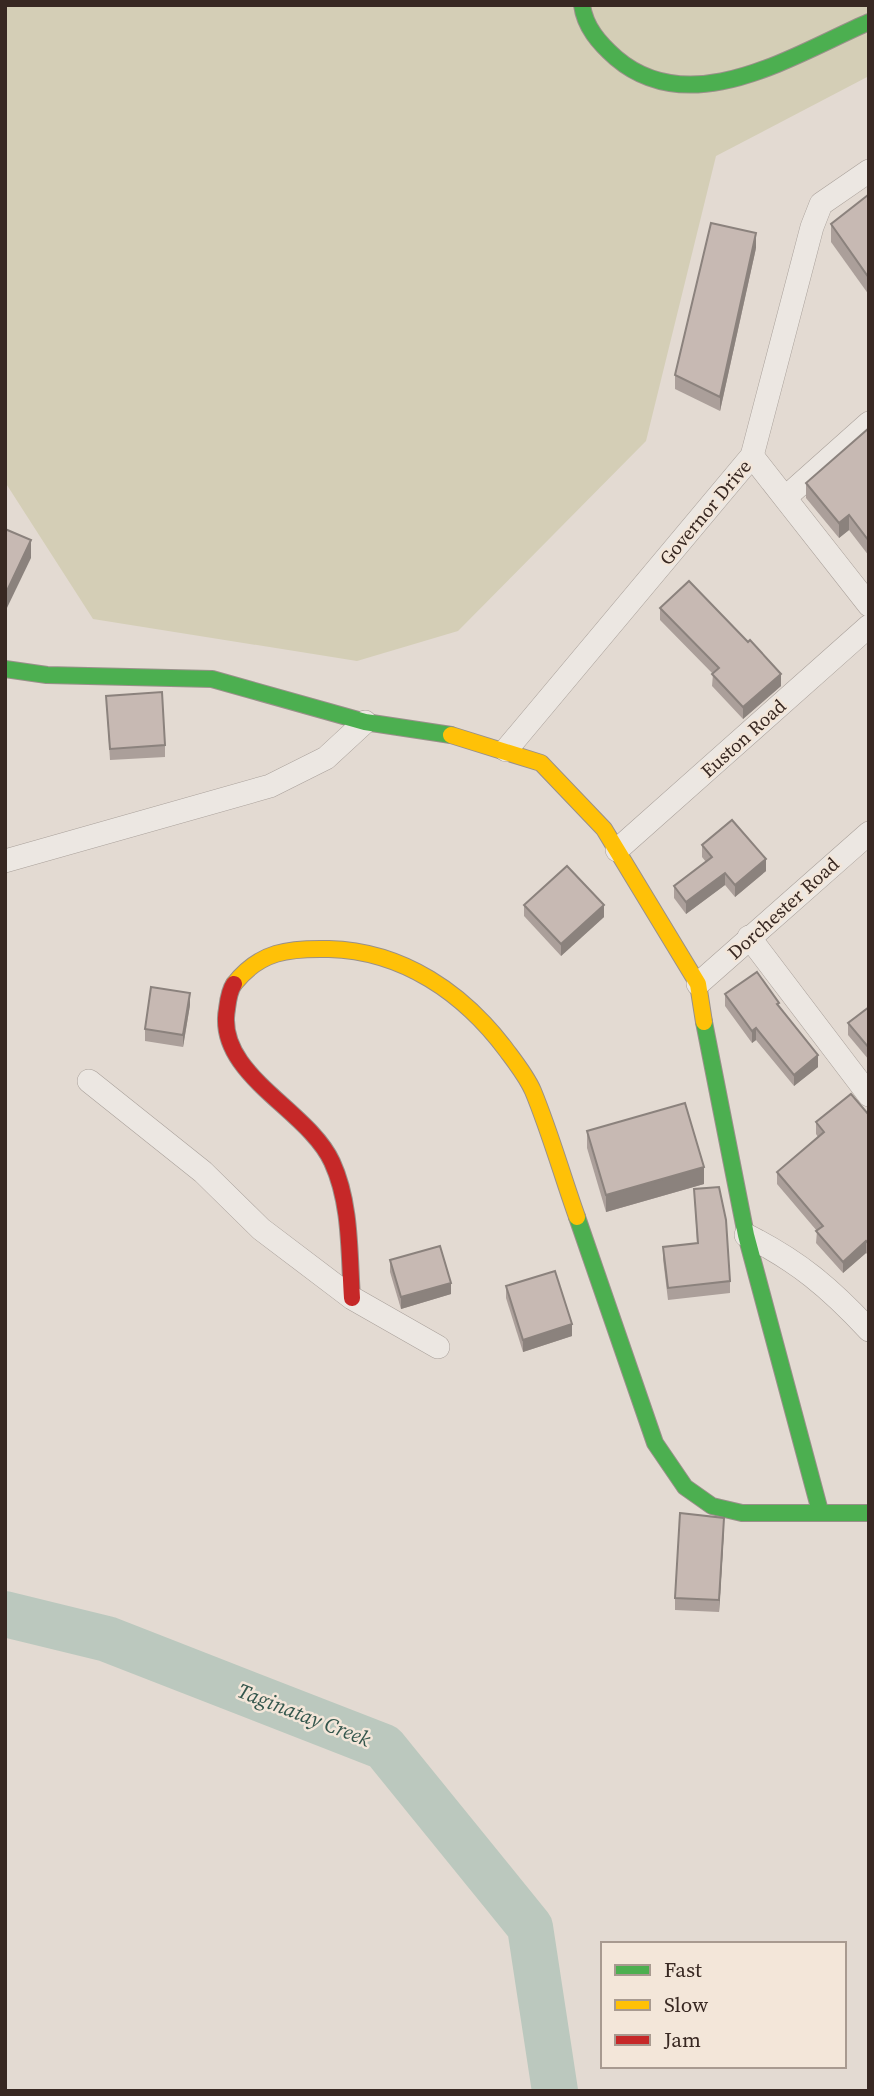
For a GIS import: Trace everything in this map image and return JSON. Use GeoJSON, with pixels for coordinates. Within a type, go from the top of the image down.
{"type":"FeatureCollection","features":[{"type":"Feature","properties":{"kind":"street"},"geometry":{"type":"LineString","coordinates":[[582,5],[583,15],[594,36],[618,60],[664,85],[701,86],[729,80],[869,22]]}},
{"type":"Feature","properties":{"kind":"street","name":"Governor Drive"},"geometry":{"type":"LineString","coordinates":[[506,750],[752,456],[812,227],[821,204],[869,171]]}},
{"type":"Feature","properties":{"kind":"street"},"geometry":{"type":"LineString","coordinates":[[786,497],[869,423]]}},
{"type":"Feature","properties":{"kind":"street"},"geometry":{"type":"LineString","coordinates":[[752,456],[869,606]]}},
{"type":"Feature","properties":{"kind":"street","name":"Euston Road"},"geometry":{"type":"LineString","coordinates":[[618,850],[869,626]]}},
{"type":"Feature","properties":{"kind":"street"},"geometry":{"type":"LineString","coordinates":[[5,669],[47,675],[184,676],[212,679],[365,722],[448,734],[506,750],[541,764],[604,829],[698,984],[718,1102],[746,1236],[820,1511]]}},
{"type":"Feature","properties":{"kind":"street"},"geometry":{"type":"LineString","coordinates":[[5,861],[270,786],[326,758],[365,722]]}},
{"type":"Feature","properties":{"kind":"street","name":"Dorchester Road"},"geometry":{"type":"LineString","coordinates":[[698,984],[749,937],[866,839]]}},
{"type":"Feature","properties":{"kind":"street"},"geometry":{"type":"LineString","coordinates":[[749,937],[869,1095]]}},
{"type":"Feature","properties":{"kind":"street"},"geometry":{"type":"LineString","coordinates":[[352,1298],[347,1225],[325,1149],[309,1129],[251,1076],[233,1048],[225,1021],[230,987],[248,964],[273,953],[326,947],[379,956],[424,975],[470,1007],[502,1040],[532,1089],[655,1444],[674,1476],[698,1498],[720,1508],[754,1516],[820,1511],[869,1513]]}},
{"type":"Feature","properties":{"kind":"street"},"geometry":{"type":"LineString","coordinates":[[89,1081],[203,1172],[261,1229],[352,1298],[438,1346]]}},
{"type":"Feature","properties":{"kind":"street"},"geometry":{"type":"LineString","coordinates":[[746,1236],[803,1267],[836,1294],[869,1330]]}},
{"type":"Feature","properties":{"kind":"shaded area"},"geometry":{"type":"Polygon","coordinates":[[[5,5],[869,5],[869,76],[716,156],[646,441],[458,631],[357,661],[93,619],[5,482],[5,5]]]}},
{"type":"Feature","properties":{"kind":"building"},"geometry":{"type":"Polygon","coordinates":[[[868,195],[869,197],[869,278],[831,224],[868,195]]]}},
{"type":"Feature","properties":{"kind":"building"},"geometry":{"type":"Polygon","coordinates":[[[711,223],[756,233],[720,397],[675,375],[711,223]]]}},
{"type":"Feature","properties":{"kind":"building"},"geometry":{"type":"Polygon","coordinates":[[[869,428],[869,541],[849,515],[839,523],[806,483],[869,428]]]}},
{"type":"Feature","properties":{"kind":"building"},"geometry":{"type":"Polygon","coordinates":[[[5,529],[31,540],[5,595],[5,529]]]}},
{"type":"Feature","properties":{"kind":"building"},"geometry":{"type":"Polygon","coordinates":[[[689,581],[781,674],[743,707],[712,674],[719,668],[660,608],[689,581]]]}},
{"type":"Feature","properties":{"kind":"building"},"geometry":{"type":"Polygon","coordinates":[[[162,692],[165,745],[110,749],[106,696],[162,692]]]}},
{"type":"Feature","properties":{"kind":"building"},"geometry":{"type":"Polygon","coordinates":[[[732,820],[766,859],[735,885],[725,873],[686,902],[674,886],[712,857],[702,845],[732,820]]]}},
{"type":"Feature","properties":{"kind":"building"},"geometry":{"type":"Polygon","coordinates":[[[567,866],[604,905],[561,944],[524,905],[567,866]]]}},
{"type":"Feature","properties":{"kind":"building"},"geometry":{"type":"Polygon","coordinates":[[[757,972],[779,1003],[777,1004],[818,1055],[794,1075],[756,1028],[752,1031],[725,994],[757,972]]]}},
{"type":"Feature","properties":{"kind":"building"},"geometry":{"type":"Polygon","coordinates":[[[151,987],[190,993],[183,1035],[145,1029],[151,987]]]}},
{"type":"Feature","properties":{"kind":"building"},"geometry":{"type":"Polygon","coordinates":[[[869,1007],[869,1048],[848,1023],[869,1007]]]}},
{"type":"Feature","properties":{"kind":"building"},"geometry":{"type":"Polygon","coordinates":[[[851,1094],[869,1115],[869,1244],[866,1241],[843,1262],[816,1231],[823,1226],[777,1172],[824,1132],[816,1122],[851,1094]]]}},
{"type":"Feature","properties":{"kind":"building"},"geometry":{"type":"Polygon","coordinates":[[[685,1103],[704,1167],[606,1195],[587,1131],[685,1103]]]}},
{"type":"Feature","properties":{"kind":"building"},"geometry":{"type":"Polygon","coordinates":[[[719,1187],[726,1220],[730,1281],[668,1288],[663,1247],[698,1243],[694,1189],[719,1187]]]}},
{"type":"Feature","properties":{"kind":"building"},"geometry":{"type":"Polygon","coordinates":[[[440,1246],[451,1283],[401,1297],[390,1260],[440,1246]]]}},
{"type":"Feature","properties":{"kind":"building"},"geometry":{"type":"Polygon","coordinates":[[[555,1271],[572,1324],[523,1340],[506,1286],[555,1271]]]}},
{"type":"Feature","properties":{"kind":"building"},"geometry":{"type":"Polygon","coordinates":[[[680,1513],[724,1518],[719,1600],[675,1598],[680,1513]]]}},
{"type":"Feature","properties":{"kind":"waterway","name":"Taginatay Creek"},"geometry":{"type":"LineString","coordinates":[[5,1614],[107,1639],[384,1747],[530,1927],[555,2091]]}},
{"type":"Feature","properties":{"kind":"traffic: fast"},"geometry":{"type":"LineString","coordinates":[[582,5],[594,34],[616,58],[645,76],[676,84],[709,83],[742,76],[808,51],[869,22]]}},
{"type":"Feature","properties":{"kind":"traffic: fast"},"geometry":{"type":"LineString","coordinates":[[5,669],[47,675],[212,679],[365,722],[451,735]]}},
{"type":"Feature","properties":{"kind":"traffic: fast"},"geometry":{"type":"LineString","coordinates":[[704,1022],[746,1235],[820,1511]]}},
{"type":"Feature","properties":{"kind":"traffic: fast"},"geometry":{"type":"LineString","coordinates":[[577,1217],[655,1443],[685,1487],[712,1506],[742,1513],[869,1513]]}},
{"type":"Feature","properties":{"kind":"traffic: slow"},"geometry":{"type":"LineString","coordinates":[[451,735],[541,763],[604,829],[698,984],[704,1022]]}},
{"type":"Feature","properties":{"kind":"traffic: slow"},"geometry":{"type":"LineString","coordinates":[[234,984],[254,964],[265,958],[288,951],[314,949],[356,952],[382,958],[430,979],[451,994],[490,1030],[525,1075],[539,1106],[577,1217]]}},
{"type":"Feature","properties":{"kind":"traffic: jam"},"geometry":{"type":"LineString","coordinates":[[234,984],[227,1009],[227,1032],[235,1053],[266,1090],[304,1125],[332,1162],[346,1211],[352,1298]]}}]}
